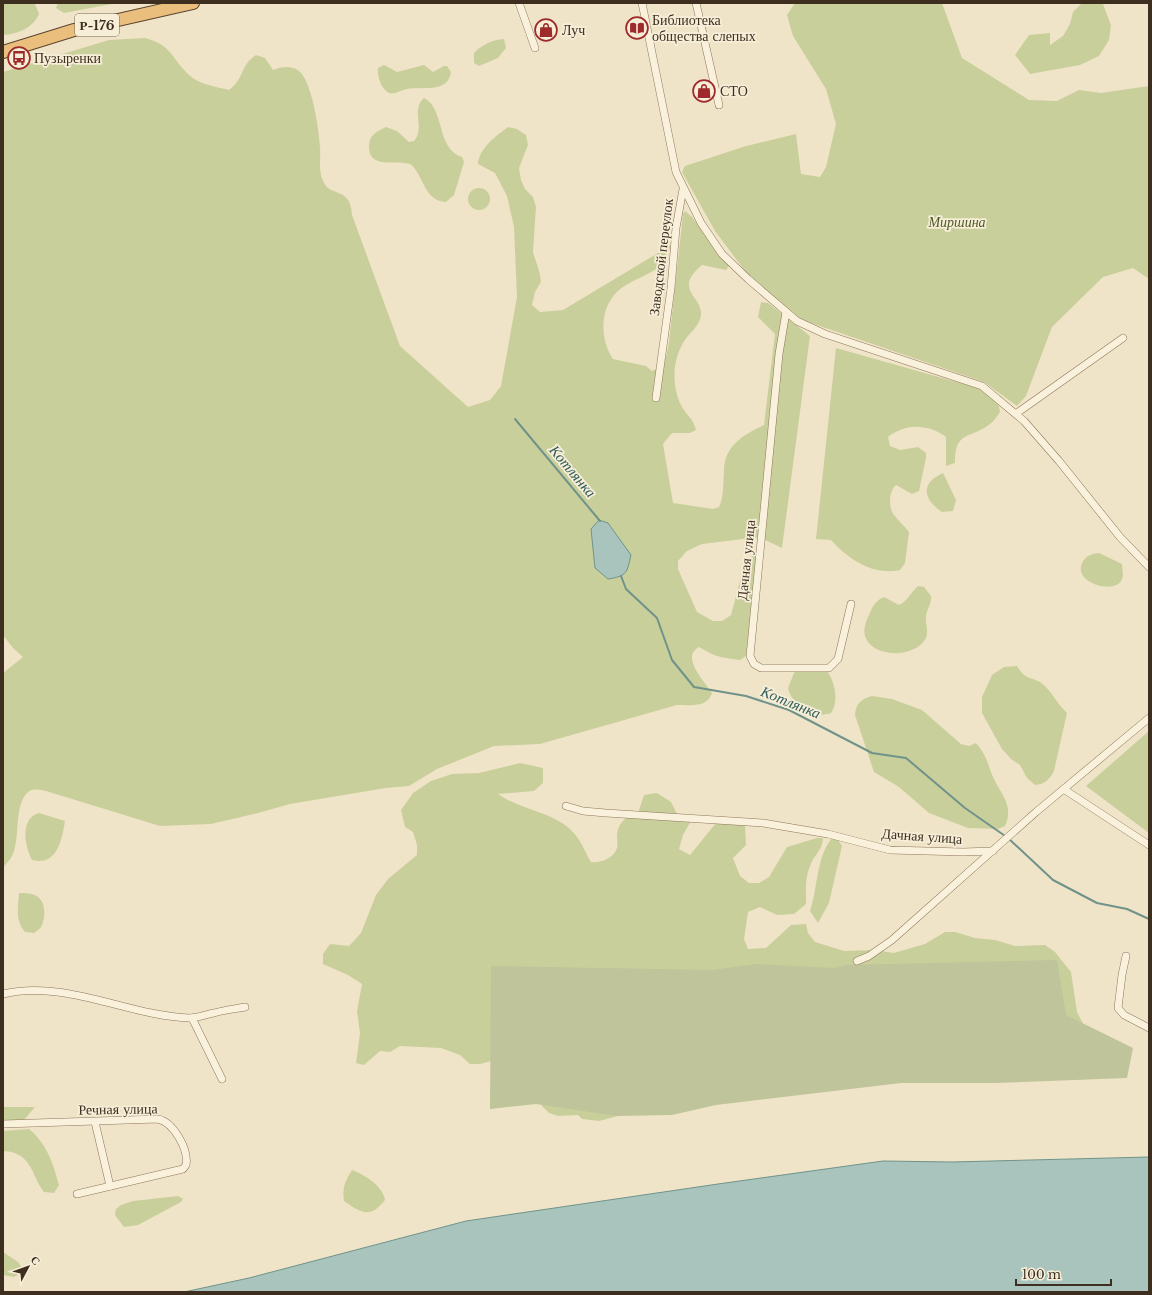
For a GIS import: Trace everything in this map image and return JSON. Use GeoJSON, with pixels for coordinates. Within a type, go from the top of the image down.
{"type":"FeatureCollection","features":[{"type":"Feature","properties":{"kind":"highway","name":"Р-176"},"geometry":{"type":"LineString","coordinates":[[3,52],[74,30],[193,3]]}},
{"type":"Feature","properties":{"kind":"street"},"geometry":{"type":"LineString","coordinates":[[519,3],[535,48]]}},
{"type":"Feature","properties":{"kind":"street","name":"Заводской переулок"},"geometry":{"type":"LineString","coordinates":[[642,3],[672,156],[683,189],[676,228],[671,288],[656,398]]}},
{"type":"Feature","properties":{"kind":"street"},"geometry":{"type":"LineString","coordinates":[[696,3],[719,105]]}},
{"type":"Feature","properties":{"kind":"street"},"geometry":{"type":"LineString","coordinates":[[683,189],[701,224],[722,254],[786,312],[808,327],[982,386],[1017,413],[1059,461],[1120,537],[1149,568]]}},
{"type":"Feature","properties":{"kind":"street","name":"Дачная улица"},"geometry":{"type":"LineString","coordinates":[[786,312],[779,354],[750,656],[754,664],[761,668],[829,668],[838,659],[851,604]]}},
{"type":"Feature","properties":{"kind":"street"},"geometry":{"type":"LineString","coordinates":[[1017,413],[1123,338]]}},
{"type":"Feature","properties":{"kind":"street"},"geometry":{"type":"LineString","coordinates":[[856,961],[869,956],[892,940],[1036,812],[1065,790],[1149,718]]}},
{"type":"Feature","properties":{"kind":"street"},"geometry":{"type":"LineString","coordinates":[[1065,790],[1149,845]]}},
{"type":"Feature","properties":{"kind":"street","name":"Дачная улица"},"geometry":{"type":"LineString","coordinates":[[566,806],[583,811],[606,813],[763,823],[828,834],[890,850],[963,852],[993,851]]}},
{"type":"Feature","properties":{"kind":"street"},"geometry":{"type":"LineString","coordinates":[[1126,956],[1118,1004],[1119,1012],[1149,1028]]}},
{"type":"Feature","properties":{"kind":"street"},"geometry":{"type":"LineString","coordinates":[[3,994],[24,990],[60,993],[169,1015],[192,1018],[245,1007]]}},
{"type":"Feature","properties":{"kind":"street"},"geometry":{"type":"LineString","coordinates":[[192,1018],[222,1079]]}},
{"type":"Feature","properties":{"kind":"street","name":"Речная улица"},"geometry":{"type":"LineString","coordinates":[[3,1124],[158,1119],[166,1121],[173,1128],[186,1157],[186,1164],[183,1169],[77,1194]]}},
{"type":"Feature","properties":{"kind":"street"},"geometry":{"type":"LineString","coordinates":[[95,1122],[110,1186]]}},
{"type":"Feature","properties":{"kind":"green space"},"geometry":{"type":"Polygon","coordinates":[[[3,3],[35,4],[39,14],[29,27],[19,32],[3,35],[3,3]]]}},
{"type":"Feature","properties":{"kind":"green space"},"geometry":{"type":"Polygon","coordinates":[[[58,3],[117,3],[64,13],[56,8],[58,3]]]}},
{"type":"Feature","properties":{"kind":"green space","name":"Миршина"},"geometry":{"type":"Polygon","coordinates":[[[795,3],[942,3],[962,58],[1029,100],[1057,101],[1079,90],[1101,93],[1149,86],[1149,279],[1133,268],[1103,277],[1052,327],[1026,396],[1017,406],[984,382],[802,320],[748,275],[715,231],[682,172],[685,166],[746,146],[796,134],[801,174],[820,177],[826,167],[836,124],[826,89],[793,36],[787,15],[795,3]]]}},
{"type":"Feature","properties":{"kind":"green space"},"geometry":{"type":"Polygon","coordinates":[[[1082,3],[1103,4],[1111,25],[1109,40],[1099,56],[1080,65],[1030,74],[1015,55],[1029,35],[1050,33],[1050,45],[1063,36],[1070,24],[1073,12],[1082,3]]]}},
{"type":"Feature","properties":{"kind":"green space"},"geometry":{"type":"Polygon","coordinates":[[[145,38],[154,41],[166,48],[183,69],[197,81],[229,90],[238,81],[247,63],[256,55],[265,58],[273,70],[286,67],[293,68],[304,76],[314,106],[319,139],[321,177],[326,186],[344,196],[351,206],[352,215],[400,346],[468,407],[490,400],[501,386],[517,297],[514,227],[507,196],[495,173],[478,164],[481,153],[493,138],[508,127],[517,129],[526,135],[528,145],[519,168],[521,180],[525,189],[533,197],[536,207],[533,252],[541,282],[535,292],[532,305],[540,312],[563,310],[673,244],[662,263],[656,269],[623,287],[615,293],[610,301],[604,320],[604,331],[605,341],[613,359],[646,366],[652,371],[661,366],[665,360],[669,342],[683,214],[685,211],[692,217],[729,266],[726,270],[702,265],[693,274],[689,281],[689,287],[698,303],[701,315],[696,327],[684,341],[679,352],[676,360],[674,376],[676,392],[679,400],[696,430],[690,433],[672,433],[663,444],[673,503],[713,509],[719,507],[723,494],[725,462],[727,455],[736,442],[742,437],[764,425],[775,334],[758,317],[761,302],[768,303],[810,336],[782,548],[759,537],[702,544],[687,551],[678,561],[678,569],[697,612],[713,621],[722,621],[731,615],[742,574],[749,558],[757,553],[746,656],[740,660],[715,655],[699,647],[694,651],[692,657],[696,670],[712,693],[707,701],[698,705],[677,705],[540,744],[494,746],[437,769],[409,786],[386,788],[290,804],[211,824],[160,826],[46,791],[32,790],[23,798],[20,806],[15,849],[11,858],[3,868],[3,673],[23,657],[13,648],[3,635],[3,72],[109,40],[145,38]],[[591,529],[595,568],[608,579],[591,529]]]}},
{"type":"Feature","properties":{"kind":"green space"},"geometry":{"type":"Polygon","coordinates":[[[504,39],[506,48],[498,58],[479,66],[474,63],[474,53],[477,50],[488,43],[504,39]]]}},
{"type":"Feature","properties":{"kind":"green space"},"geometry":{"type":"Polygon","coordinates":[[[384,65],[397,72],[424,65],[433,72],[447,66],[451,72],[449,79],[445,84],[440,86],[434,88],[413,88],[395,93],[389,93],[384,89],[378,75],[378,68],[384,65]]]}},
{"type":"Feature","properties":{"kind":"green space"},"geometry":{"type":"Polygon","coordinates":[[[424,98],[431,103],[435,110],[448,146],[454,153],[462,157],[464,162],[454,195],[446,202],[438,200],[428,192],[415,168],[410,164],[378,161],[370,154],[370,140],[376,132],[386,127],[397,131],[409,142],[414,141],[419,130],[418,108],[424,98]]]}},
{"type":"Feature","properties":{"kind":"green space"},"geometry":{"type":"Polygon","coordinates":[[[479,188],[487,191],[490,199],[487,207],[479,210],[471,207],[468,199],[471,191],[479,188]]]}},
{"type":"Feature","properties":{"kind":"green space"},"geometry":{"type":"Polygon","coordinates":[[[836,348],[985,390],[995,400],[999,408],[1000,412],[990,424],[961,440],[958,445],[955,463],[946,466],[946,437],[939,433],[924,428],[910,427],[895,432],[888,437],[890,446],[900,450],[918,447],[926,453],[919,491],[912,494],[896,485],[892,491],[890,499],[892,512],[909,532],[905,563],[900,570],[880,571],[871,568],[845,554],[831,540],[816,539],[836,348]]]}},
{"type":"Feature","properties":{"kind":"green space"},"geometry":{"type":"Polygon","coordinates":[[[943,473],[956,500],[953,511],[942,512],[931,502],[928,497],[927,491],[930,481],[943,473]]]}},
{"type":"Feature","properties":{"kind":"green space"},"geometry":{"type":"Polygon","coordinates":[[[1099,553],[1122,564],[1123,577],[1118,584],[1105,587],[1089,582],[1084,577],[1081,570],[1082,563],[1085,558],[1089,555],[1099,553]]]}},
{"type":"Feature","properties":{"kind":"green space"},"geometry":{"type":"Polygon","coordinates":[[[918,586],[924,587],[931,596],[931,601],[926,616],[926,638],[921,645],[904,652],[894,653],[876,649],[869,644],[864,633],[866,622],[870,612],[877,602],[884,597],[899,605],[902,604],[918,586]]]}},
{"type":"Feature","properties":{"kind":"green space"},"geometry":{"type":"Polygon","coordinates":[[[1017,666],[1024,675],[1045,686],[1067,713],[1054,771],[1046,781],[1041,784],[1035,785],[1027,778],[1020,765],[1011,759],[1002,749],[982,713],[982,697],[992,675],[1004,667],[1017,666]]]}},
{"type":"Feature","properties":{"kind":"green space"},"geometry":{"type":"Polygon","coordinates":[[[824,667],[831,677],[835,689],[835,702],[831,713],[818,714],[799,705],[790,694],[788,688],[797,669],[824,667]]]}},
{"type":"Feature","properties":{"kind":"green space"},"geometry":{"type":"Polygon","coordinates":[[[872,696],[892,699],[922,710],[961,744],[969,746],[976,743],[985,757],[994,779],[1006,801],[1008,813],[1005,826],[998,829],[968,828],[929,813],[899,787],[874,772],[855,715],[860,702],[872,696]]]}},
{"type":"Feature","properties":{"kind":"green space"},"geometry":{"type":"Polygon","coordinates":[[[1149,731],[1149,833],[1086,786],[1149,731]]]}},
{"type":"Feature","properties":{"kind":"green space"},"geometry":{"type":"Polygon","coordinates":[[[520,763],[543,768],[543,783],[534,791],[498,794],[508,800],[561,822],[577,837],[591,862],[603,861],[613,855],[617,848],[617,835],[621,823],[630,816],[638,813],[644,795],[657,793],[671,802],[678,816],[692,819],[683,835],[679,849],[690,855],[716,823],[745,825],[746,845],[733,858],[740,876],[749,883],[759,883],[769,877],[787,847],[817,838],[823,838],[820,849],[811,862],[808,871],[806,904],[794,914],[777,915],[760,907],[748,912],[744,939],[748,949],[766,948],[791,925],[806,924],[808,933],[815,942],[844,951],[874,950],[894,953],[925,944],[945,932],[955,932],[975,938],[995,940],[1015,946],[1045,945],[1055,952],[1071,972],[1077,1012],[1088,1033],[910,1080],[645,1109],[599,1121],[582,1119],[578,1115],[558,1116],[549,1113],[542,1106],[539,1096],[510,1056],[480,1064],[470,1064],[460,1055],[441,1048],[400,1046],[390,1052],[380,1051],[364,1065],[356,1063],[360,1033],[357,1011],[362,984],[348,975],[323,964],[323,954],[330,944],[349,946],[361,933],[376,895],[388,879],[417,855],[417,845],[413,832],[405,827],[401,810],[413,793],[431,781],[452,774],[479,773],[520,763]]]}},
{"type":"Feature","properties":{"kind":"green space"},"geometry":{"type":"Polygon","coordinates":[[[39,813],[65,821],[57,850],[47,859],[40,861],[32,860],[27,848],[25,834],[28,821],[39,813]]]}},
{"type":"Feature","properties":{"kind":"green space"},"geometry":{"type":"Polygon","coordinates":[[[832,838],[837,838],[842,846],[829,903],[818,923],[810,911],[820,863],[832,838]]]}},
{"type":"Feature","properties":{"kind":"green space"},"geometry":{"type":"Polygon","coordinates":[[[19,893],[34,895],[43,903],[43,924],[34,933],[25,932],[18,918],[19,893]]]}},
{"type":"Feature","properties":{"kind":"green space"},"geometry":{"type":"Polygon","coordinates":[[[1057,960],[1066,1015],[1133,1048],[1127,1078],[995,1083],[901,1083],[716,1105],[672,1115],[617,1116],[536,1104],[490,1109],[491,966],[712,970],[756,964],[835,968],[846,965],[1057,960]]]}},
{"type":"Feature","properties":{"kind":"green space"},"geometry":{"type":"Polygon","coordinates":[[[3,1107],[35,1107],[24,1120],[3,1121],[3,1107]]]}},
{"type":"Feature","properties":{"kind":"green space"},"geometry":{"type":"Polygon","coordinates":[[[29,1129],[45,1148],[52,1162],[59,1185],[54,1193],[44,1192],[30,1166],[20,1155],[13,1152],[3,1151],[3,1131],[29,1129]]]}},
{"type":"Feature","properties":{"kind":"green space"},"geometry":{"type":"Polygon","coordinates":[[[352,1170],[377,1185],[383,1195],[385,1200],[375,1210],[370,1212],[360,1211],[344,1201],[343,1192],[352,1170]]]}},
{"type":"Feature","properties":{"kind":"green space"},"geometry":{"type":"Polygon","coordinates":[[[178,1196],[183,1199],[181,1202],[138,1225],[124,1227],[115,1215],[116,1209],[121,1205],[133,1201],[178,1196]]]}},
{"type":"Feature","properties":{"kind":"green space"},"geometry":{"type":"Polygon","coordinates":[[[3,1252],[18,1262],[22,1268],[19,1274],[14,1277],[3,1275],[3,1252]]]}},
{"type":"Feature","properties":{"kind":"water"},"geometry":{"type":"Polygon","coordinates":[[[599,520],[608,523],[631,555],[627,570],[619,577],[608,579],[595,568],[591,529],[599,520]]]}},
{"type":"Feature","properties":{"kind":"water"},"geometry":{"type":"Polygon","coordinates":[[[1149,1157],[1149,1292],[184,1292],[249,1278],[466,1221],[718,1184],[883,1161],[952,1162],[1149,1157]]]}},
{"type":"Feature","properties":{"kind":"waterway","name":"Котлянка"},"geometry":{"type":"LineString","coordinates":[[515,419],[600,521]]}},
{"type":"Feature","properties":{"kind":"waterway","name":"Котлянка"},"geometry":{"type":"LineString","coordinates":[[621,576],[626,589],[657,618],[672,660],[694,687],[746,696],[789,710],[872,753],[906,758],[965,808],[1008,838],[1053,880],[1097,903],[1127,909],[1149,919]]}},
{"type":"Feature","properties":{"kind":"place","name":"Библиотека общества слепых"},"geometry":{"type":"Point","coordinates":[637,28]}},
{"type":"Feature","properties":{"kind":"place","name":"Луч"},"geometry":{"type":"Point","coordinates":[546,30]}},
{"type":"Feature","properties":{"kind":"place","name":"Пузыренки"},"geometry":{"type":"Point","coordinates":[19,58]}},
{"type":"Feature","properties":{"kind":"place","name":"СТО"},"geometry":{"type":"Point","coordinates":[704,91]}}]}
